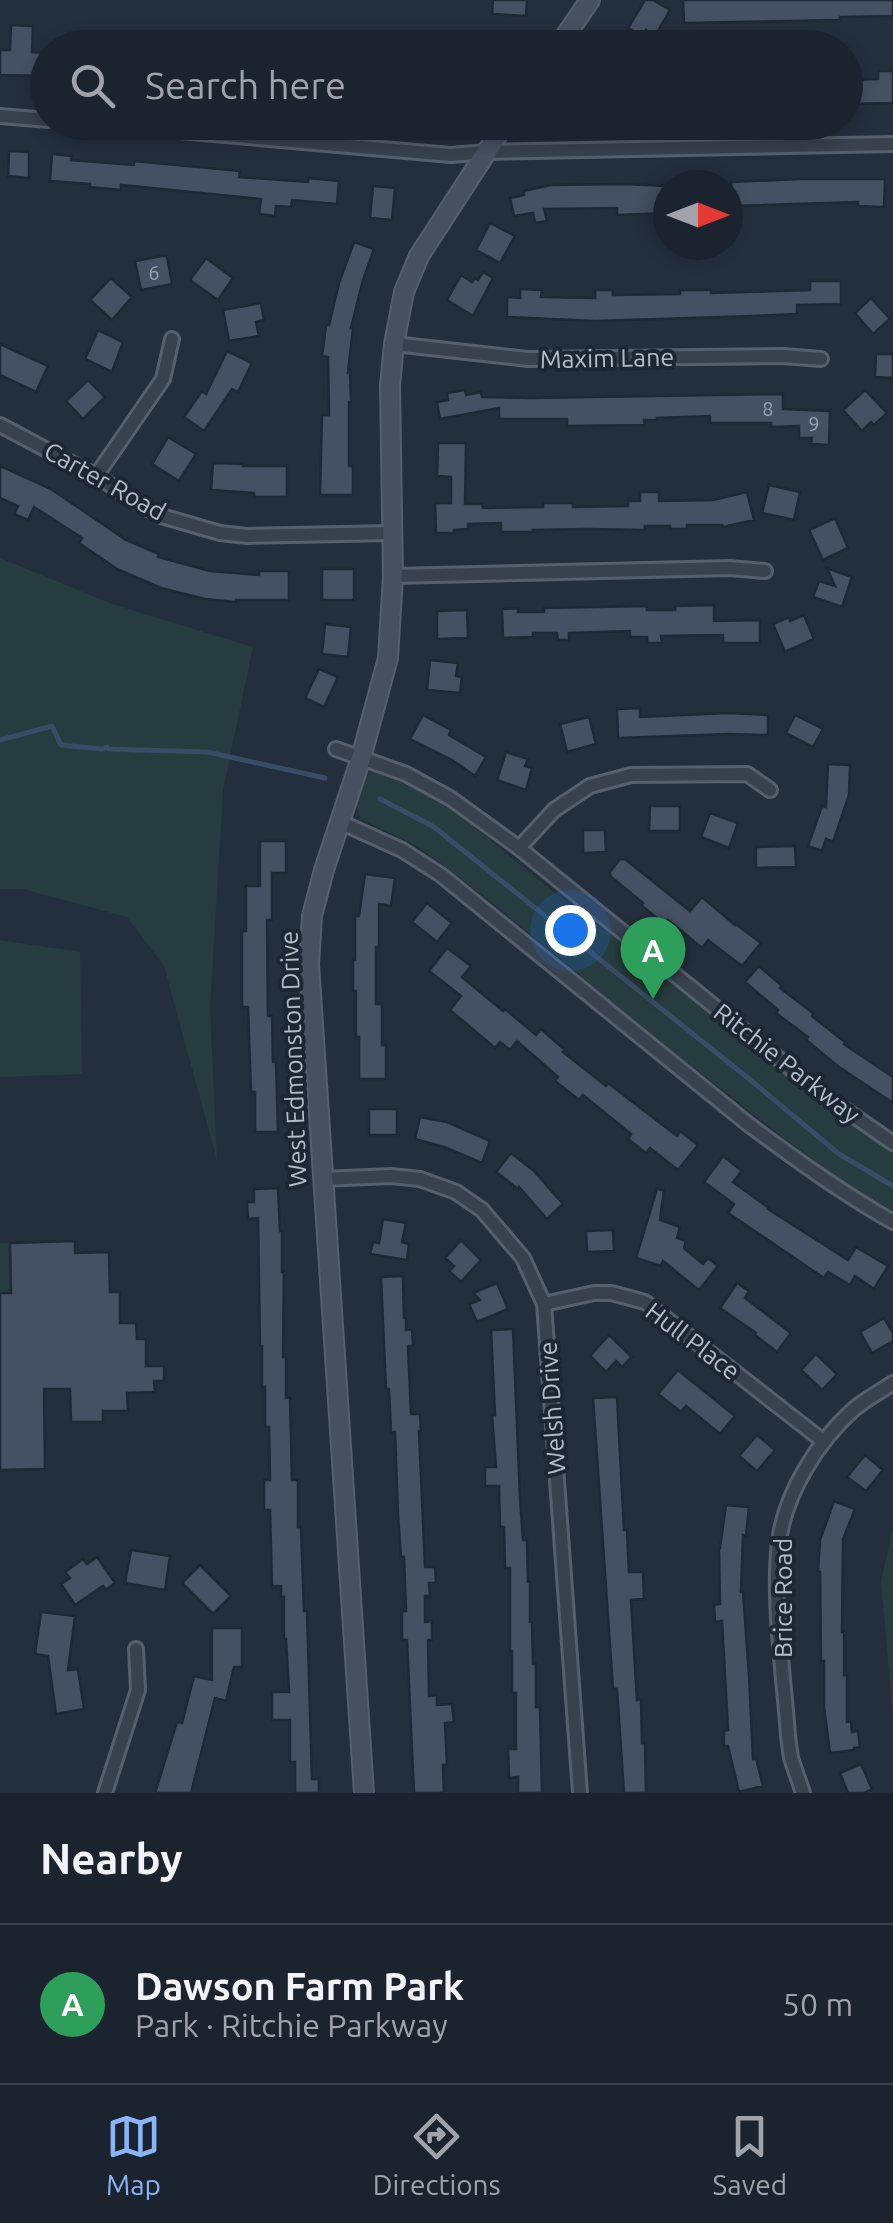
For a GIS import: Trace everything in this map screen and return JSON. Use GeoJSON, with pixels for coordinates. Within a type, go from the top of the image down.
{"type":"FeatureCollection","features":[{"type":"Feature","properties":{"kind":"street"},"geometry":{"type":"LineString","coordinates":[[570,30],[590,0]]}},
{"type":"Feature","properties":{"kind":"street"},"geometry":{"type":"LineString","coordinates":[[0,116],[30,118]]}},
{"type":"Feature","properties":{"kind":"street"},"geometry":{"type":"LineString","coordinates":[[281,140],[451,155],[893,144]]}},
{"type":"Feature","properties":{"kind":"street","name":"West Edmonston Drive"},"geometry":{"type":"LineString","coordinates":[[364,1793],[309,964],[312,916],[388,658],[393,576],[390,385],[404,292],[420,256],[494,140]]}},
{"type":"Feature","properties":{"kind":"street"},"geometry":{"type":"LineString","coordinates":[[96,476],[162,379],[172,339]]}},
{"type":"Feature","properties":{"kind":"street","name":"Maxim Lane"},"geometry":{"type":"LineString","coordinates":[[394,344],[528,359],[821,359]]}},
{"type":"Feature","properties":{"kind":"street","name":"Carter Road"},"geometry":{"type":"LineString","coordinates":[[0,424],[158,515],[220,533],[392,533]]}},
{"type":"Feature","properties":{"kind":"street"},"geometry":{"type":"LineString","coordinates":[[393,576],[730,568],[765,571]]}},
{"type":"Feature","properties":{"kind":"street","name":"Ritchie Parkway"},"geometry":{"type":"LineString","coordinates":[[336,749],[406,774],[450,798],[519,848],[821,1094],[893,1143]]}},
{"type":"Feature","properties":{"kind":"street"},"geometry":{"type":"LineString","coordinates":[[519,848],[554,810],[590,786],[630,775],[747,774],[770,790]]}},
{"type":"Feature","properties":{"kind":"street"},"geometry":{"type":"LineString","coordinates":[[340,822],[402,850],[441,875],[779,1148],[893,1222]]}},
{"type":"Feature","properties":{"kind":"street","name":"Welsh Drive"},"geometry":{"type":"LineString","coordinates":[[323,1179],[391,1176],[420,1179],[456,1192],[482,1210],[523,1258],[544,1304],[580,1793]]}},
{"type":"Feature","properties":{"kind":"street","name":"Hull Place"},"geometry":{"type":"LineString","coordinates":[[544,1304],[594,1293],[645,1302],[823,1441]]}},
{"type":"Feature","properties":{"kind":"street","name":"Brice Road"},"geometry":{"type":"LineString","coordinates":[[803,1793],[790,1758],[778,1596],[779,1540],[795,1488],[823,1441],[856,1407],[893,1384]]}},
{"type":"Feature","properties":{"kind":"street"},"geometry":{"type":"LineString","coordinates":[[105,1793],[138,1690],[136,1649]]}},
{"type":"Feature","properties":{"kind":"green space"},"geometry":{"type":"Polygon","coordinates":[[[0,558],[112,604],[253,647],[223,790],[210,1008],[217,1160],[164,966],[127,917],[23,889],[0,889],[0,558]]]}},
{"type":"Feature","properties":{"kind":"green space"},"geometry":{"type":"Polygon","coordinates":[[[384,771],[448,806],[571,906],[677,982],[803,1088],[893,1151],[893,1218],[748,1110],[419,847],[360,818],[356,804],[367,775],[384,771]]]}},
{"type":"Feature","properties":{"kind":"green space"},"geometry":{"type":"Polygon","coordinates":[[[0,940],[80,952],[82,1074],[0,1077],[0,940]]]}},
{"type":"Feature","properties":{"kind":"green space"},"geometry":{"type":"Polygon","coordinates":[[[0,1243],[10,1243],[11,1293],[0,1293],[0,1243]]]}},
{"type":"Feature","properties":{"kind":"green space"},"geometry":{"type":"Polygon","coordinates":[[[893,1527],[893,1719],[881,1581],[893,1527]]]}},
{"type":"Feature","properties":{"kind":"building"},"geometry":{"type":"Polygon","coordinates":[[[493,0],[527,0],[526,16],[492,14],[493,0]]]}},
{"type":"Feature","properties":{"kind":"building"},"geometry":{"type":"Polygon","coordinates":[[[645,0],[670,10],[658,30],[628,28],[645,0]]]}},
{"type":"Feature","properties":{"kind":"building"},"geometry":{"type":"Polygon","coordinates":[[[683,0],[893,0],[893,16],[684,23],[683,0]]]}},
{"type":"Feature","properties":{"kind":"building"},"geometry":{"type":"Polygon","coordinates":[[[11,25],[33,26],[30,76],[0,75],[0,50],[10,50],[11,25]]]}},
{"type":"Feature","properties":{"kind":"building"},"geometry":{"type":"Polygon","coordinates":[[[878,71],[893,71],[893,103],[863,104],[863,79],[878,79],[878,71]]]}},
{"type":"Feature","properties":{"kind":"building"},"geometry":{"type":"Polygon","coordinates":[[[9,151],[29,152],[29,178],[8,176],[9,151]]]}},
{"type":"Feature","properties":{"kind":"building"},"geometry":{"type":"Polygon","coordinates":[[[52,154],[72,156],[71,160],[134,165],[134,161],[240,171],[239,177],[339,181],[337,204],[292,200],[291,207],[276,206],[275,216],[259,214],[261,199],[50,181],[52,154]]]}},
{"type":"Feature","properties":{"kind":"building"},"geometry":{"type":"Polygon","coordinates":[[[885,179],[884,207],[858,206],[858,202],[743,206],[743,181],[885,179]]]}},
{"type":"Feature","properties":{"kind":"building"},"geometry":{"type":"Polygon","coordinates":[[[551,185],[653,185],[653,214],[617,215],[617,208],[544,209],[547,221],[535,223],[533,213],[514,216],[510,198],[551,185]]]}},
{"type":"Feature","properties":{"kind":"building"},"geometry":{"type":"Polygon","coordinates":[[[373,186],[395,188],[392,220],[370,218],[373,186]]]}},
{"type":"Feature","properties":{"kind":"building"},"geometry":{"type":"Polygon","coordinates":[[[490,223],[515,236],[500,263],[476,250],[490,223]]]}},
{"type":"Feature","properties":{"kind":"building"},"geometry":{"type":"Polygon","coordinates":[[[354,242],[374,249],[351,328],[349,466],[353,466],[353,495],[320,495],[322,415],[329,415],[328,357],[322,356],[326,325],[354,242]]]}},
{"type":"Feature","properties":{"kind":"building"},"geometry":{"type":"Polygon","coordinates":[[[167,256],[172,284],[141,290],[135,261],[167,256]]]}},
{"type":"Feature","properties":{"kind":"building"},"geometry":{"type":"Polygon","coordinates":[[[206,258],[233,278],[218,300],[190,280],[206,258]]]}},
{"type":"Feature","properties":{"kind":"building"},"geometry":{"type":"Polygon","coordinates":[[[483,272],[493,278],[473,316],[447,300],[461,275],[472,282],[483,272]]]}},
{"type":"Feature","properties":{"kind":"building"},"geometry":{"type":"Polygon","coordinates":[[[111,278],[132,297],[112,320],[90,300],[111,278]]]}},
{"type":"Feature","properties":{"kind":"building"},"geometry":{"type":"Polygon","coordinates":[[[810,281],[841,281],[841,304],[797,305],[797,314],[753,316],[595,321],[507,317],[507,297],[520,298],[520,289],[542,290],[541,297],[595,298],[595,290],[613,290],[613,295],[680,294],[680,290],[810,290],[810,281]]]}},
{"type":"Feature","properties":{"kind":"building"},"geometry":{"type":"Polygon","coordinates":[[[871,298],[890,319],[873,334],[855,313],[871,298]]]}},
{"type":"Feature","properties":{"kind":"building"},"geometry":{"type":"Polygon","coordinates":[[[261,303],[264,320],[256,322],[259,336],[229,341],[223,310],[261,303]]]}},
{"type":"Feature","properties":{"kind":"building"},"geometry":{"type":"Polygon","coordinates":[[[98,330],[123,342],[112,372],[85,359],[98,330]]]}},
{"type":"Feature","properties":{"kind":"building"},"geometry":{"type":"Polygon","coordinates":[[[0,344],[48,366],[36,392],[0,375],[0,344]]]}},
{"type":"Feature","properties":{"kind":"building"},"geometry":{"type":"Polygon","coordinates":[[[227,351],[252,363],[238,392],[232,389],[204,431],[184,417],[202,391],[206,394],[227,351]]]}},
{"type":"Feature","properties":{"kind":"building"},"geometry":{"type":"Polygon","coordinates":[[[876,354],[893,354],[893,378],[875,377],[876,354]]]}},
{"type":"Feature","properties":{"kind":"building"},"geometry":{"type":"Polygon","coordinates":[[[88,380],[105,397],[83,419],[66,401],[88,380]]]}},
{"type":"Feature","properties":{"kind":"building"},"geometry":{"type":"Polygon","coordinates":[[[465,390],[466,395],[481,392],[482,397],[530,398],[783,394],[783,409],[830,411],[829,445],[811,444],[812,438],[799,438],[799,426],[710,423],[710,416],[657,418],[644,420],[645,425],[567,426],[567,419],[499,419],[499,408],[440,419],[437,402],[448,400],[447,393],[465,390]]]}},
{"type":"Feature","properties":{"kind":"building"},"geometry":{"type":"Polygon","coordinates":[[[865,390],[887,413],[862,431],[843,410],[865,390]]]}},
{"type":"Feature","properties":{"kind":"building"},"geometry":{"type":"Polygon","coordinates":[[[168,437],[196,454],[179,481],[152,464],[168,437]]]}},
{"type":"Feature","properties":{"kind":"building"},"geometry":{"type":"Polygon","coordinates":[[[438,443],[466,443],[465,504],[482,504],[483,508],[543,507],[543,503],[628,506],[628,501],[640,501],[640,492],[659,492],[659,501],[713,500],[747,492],[754,520],[723,527],[687,525],[687,529],[645,526],[645,530],[533,532],[501,532],[501,523],[468,524],[468,529],[454,533],[436,533],[435,503],[451,503],[451,477],[437,476],[438,443]]]}},
{"type":"Feature","properties":{"kind":"building"},"geometry":{"type":"Polygon","coordinates":[[[213,463],[287,466],[287,497],[254,497],[254,493],[211,490],[213,463]]]}},
{"type":"Feature","properties":{"kind":"building"},"geometry":{"type":"Polygon","coordinates":[[[0,466],[51,489],[126,540],[159,554],[158,557],[210,571],[259,575],[259,571],[289,571],[289,600],[205,599],[161,588],[117,569],[79,543],[82,538],[34,507],[28,520],[14,514],[18,506],[0,498],[0,466]]]}},
{"type":"Feature","properties":{"kind":"building"},"geometry":{"type":"Polygon","coordinates":[[[769,485],[800,492],[794,520],[762,513],[769,485]]]}},
{"type":"Feature","properties":{"kind":"building"},"geometry":{"type":"Polygon","coordinates":[[[835,518],[848,548],[823,560],[809,530],[835,518]]]}},
{"type":"Feature","properties":{"kind":"building"},"geometry":{"type":"Polygon","coordinates":[[[827,568],[852,577],[842,607],[813,597],[819,581],[835,586],[827,568]]]}},
{"type":"Feature","properties":{"kind":"building"},"geometry":{"type":"Polygon","coordinates":[[[322,569],[354,569],[354,600],[322,600],[322,569]]]}},
{"type":"Feature","properties":{"kind":"building"},"geometry":{"type":"Polygon","coordinates":[[[714,605],[714,621],[760,620],[760,643],[723,643],[723,635],[661,636],[662,643],[647,643],[647,637],[630,637],[630,631],[569,633],[569,640],[558,640],[557,633],[503,638],[502,609],[544,612],[544,608],[647,606],[647,610],[675,610],[675,606],[714,605]]]}},
{"type":"Feature","properties":{"kind":"building"},"geometry":{"type":"Polygon","coordinates":[[[467,610],[468,638],[437,639],[437,611],[467,610]]]}},
{"type":"Feature","properties":{"kind":"building"},"geometry":{"type":"Polygon","coordinates":[[[804,615],[814,639],[785,652],[773,624],[804,615]]]}},
{"type":"Feature","properties":{"kind":"building"},"geometry":{"type":"Polygon","coordinates":[[[325,624],[351,627],[348,657],[322,654],[325,624]]]}},
{"type":"Feature","properties":{"kind":"building"},"geometry":{"type":"Polygon","coordinates":[[[430,660],[458,663],[456,676],[462,677],[460,693],[427,690],[430,660]]]}},
{"type":"Feature","properties":{"kind":"building"},"geometry":{"type":"Polygon","coordinates":[[[319,669],[338,677],[324,707],[305,698],[319,669]]]}},
{"type":"Feature","properties":{"kind":"building"},"geometry":{"type":"Polygon","coordinates":[[[640,708],[640,717],[768,715],[768,735],[618,738],[617,709],[640,708]]]}},
{"type":"Feature","properties":{"kind":"building"},"geometry":{"type":"Polygon","coordinates":[[[423,715],[451,730],[449,735],[486,757],[475,776],[410,739],[423,715]]]}},
{"type":"Feature","properties":{"kind":"building"},"geometry":{"type":"Polygon","coordinates":[[[795,715],[823,729],[813,747],[786,733],[795,715]]]}},
{"type":"Feature","properties":{"kind":"building"},"geometry":{"type":"Polygon","coordinates":[[[589,717],[596,744],[567,752],[560,724],[589,717]]]}},
{"type":"Feature","properties":{"kind":"building"},"geometry":{"type":"Polygon","coordinates":[[[506,752],[528,759],[525,766],[532,768],[526,790],[497,780],[506,752]]]}},
{"type":"Feature","properties":{"kind":"building"},"geometry":{"type":"Polygon","coordinates":[[[828,764],[850,765],[849,795],[833,842],[826,839],[822,851],[808,846],[822,806],[826,807],[828,764]]]}},
{"type":"Feature","properties":{"kind":"building"},"geometry":{"type":"Polygon","coordinates":[[[650,806],[680,806],[680,831],[649,831],[650,806]]]}},
{"type":"Feature","properties":{"kind":"building"},"geometry":{"type":"Polygon","coordinates":[[[710,813],[738,823],[729,848],[701,837],[710,813]]]}},
{"type":"Feature","properties":{"kind":"building"},"geometry":{"type":"Polygon","coordinates":[[[583,830],[605,830],[606,852],[583,853],[583,830]]]}},
{"type":"Feature","properties":{"kind":"building"},"geometry":{"type":"Polygon","coordinates":[[[260,841],[286,841],[286,873],[272,873],[272,920],[267,920],[268,1016],[272,1016],[276,1062],[278,1132],[255,1132],[248,1007],[242,1007],[246,886],[260,886],[260,841]]]}},
{"type":"Feature","properties":{"kind":"building"},"geometry":{"type":"Polygon","coordinates":[[[795,846],[796,867],[756,868],[756,847],[795,846]]]}},
{"type":"Feature","properties":{"kind":"building"},"geometry":{"type":"Polygon","coordinates":[[[620,859],[690,911],[702,897],[761,943],[742,966],[708,940],[702,948],[668,920],[664,924],[610,876],[620,859]]]}},
{"type":"Feature","properties":{"kind":"building"},"geometry":{"type":"Polygon","coordinates":[[[365,874],[395,878],[391,906],[379,904],[376,947],[376,1004],[382,1004],[386,1079],[359,1079],[353,960],[355,916],[359,916],[365,874]]]}},
{"type":"Feature","properties":{"kind":"building"},"geometry":{"type":"Polygon","coordinates":[[[427,903],[452,923],[437,942],[412,922],[427,903]]]}},
{"type":"Feature","properties":{"kind":"building"},"geometry":{"type":"Polygon","coordinates":[[[447,948],[471,966],[462,977],[503,1011],[536,1035],[541,1029],[606,1086],[608,1083],[677,1136],[680,1131],[698,1145],[678,1170],[650,1148],[646,1153],[628,1139],[631,1134],[583,1095],[579,1100],[555,1081],[558,1077],[517,1041],[510,1050],[500,1042],[495,1048],[450,1010],[461,996],[429,971],[447,948]]]}},
{"type":"Feature","properties":{"kind":"building"},"geometry":{"type":"Polygon","coordinates":[[[759,966],[844,1044],[893,1077],[893,1103],[839,1067],[745,982],[759,966]]]}},
{"type":"Feature","properties":{"kind":"building"},"geometry":{"type":"Polygon","coordinates":[[[369,1109],[397,1109],[397,1135],[369,1135],[369,1109]]]}},
{"type":"Feature","properties":{"kind":"building"},"geometry":{"type":"Polygon","coordinates":[[[420,1117],[447,1122],[490,1141],[482,1163],[415,1139],[420,1117]]]}},
{"type":"Feature","properties":{"kind":"building"},"geometry":{"type":"Polygon","coordinates":[[[511,1153],[534,1171],[563,1204],[547,1219],[519,1187],[496,1172],[511,1153]]]}},
{"type":"Feature","properties":{"kind":"building"},"geometry":{"type":"Polygon","coordinates":[[[723,1156],[742,1171],[733,1182],[768,1209],[848,1260],[856,1247],[888,1266],[874,1289],[855,1276],[850,1285],[828,1272],[824,1278],[728,1213],[734,1204],[704,1182],[723,1156]]]}},
{"type":"Feature","properties":{"kind":"building"},"geometry":{"type":"Polygon","coordinates":[[[278,1188],[284,1272],[283,1357],[286,1398],[290,1398],[292,1480],[298,1480],[312,1779],[319,1779],[319,1793],[295,1793],[290,1720],[272,1720],[272,1692],[289,1692],[284,1597],[281,1586],[272,1586],[270,1510],[264,1510],[264,1480],[270,1480],[269,1427],[265,1427],[262,1387],[258,1218],[248,1219],[247,1202],[254,1202],[254,1189],[278,1188]]]}},
{"type":"Feature","properties":{"kind":"building"},"geometry":{"type":"Polygon","coordinates":[[[657,1189],[664,1190],[660,1220],[680,1227],[677,1238],[686,1241],[684,1248],[703,1264],[708,1258],[718,1266],[699,1290],[663,1261],[661,1266],[636,1258],[657,1189]]]}},
{"type":"Feature","properties":{"kind":"building"},"geometry":{"type":"Polygon","coordinates":[[[383,1219],[406,1223],[402,1242],[409,1244],[407,1260],[370,1254],[373,1242],[379,1243],[383,1219]]]}},
{"type":"Feature","properties":{"kind":"building"},"geometry":{"type":"Polygon","coordinates":[[[613,1230],[614,1251],[587,1252],[586,1231],[613,1230]]]}},
{"type":"Feature","properties":{"kind":"building"},"geometry":{"type":"Polygon","coordinates":[[[461,1240],[481,1260],[461,1282],[449,1271],[454,1266],[445,1258],[461,1240]]]}},
{"type":"Feature","properties":{"kind":"building"},"geometry":{"type":"Polygon","coordinates":[[[75,1241],[75,1253],[109,1252],[110,1292],[120,1292],[120,1323],[136,1323],[137,1339],[146,1339],[146,1366],[164,1366],[164,1381],[154,1381],[155,1392],[127,1393],[128,1411],[103,1411],[103,1422],[71,1422],[70,1389],[44,1389],[45,1469],[0,1470],[0,1293],[11,1293],[10,1243],[75,1241]]]}},
{"type":"Feature","properties":{"kind":"building"},"geometry":{"type":"Polygon","coordinates":[[[403,1276],[404,1318],[406,1330],[412,1329],[413,1346],[408,1346],[411,1414],[420,1414],[425,1567],[435,1567],[436,1583],[429,1583],[430,1596],[425,1596],[425,1622],[432,1621],[432,1640],[428,1640],[429,1696],[437,1695],[437,1705],[452,1704],[454,1722],[445,1723],[444,1793],[414,1793],[407,1640],[402,1640],[402,1611],[406,1611],[404,1557],[395,1432],[391,1432],[386,1389],[381,1277],[403,1276]]]}},
{"type":"Feature","properties":{"kind":"building"},"geometry":{"type":"Polygon","coordinates":[[[497,1283],[508,1309],[477,1322],[469,1304],[480,1300],[473,1293],[497,1283]]]}},
{"type":"Feature","properties":{"kind":"building"},"geometry":{"type":"Polygon","coordinates":[[[737,1283],[749,1291],[745,1298],[791,1333],[777,1352],[720,1308],[737,1283]]]}},
{"type":"Feature","properties":{"kind":"building"},"geometry":{"type":"Polygon","coordinates":[[[884,1318],[893,1341],[872,1353],[860,1332],[884,1318]]]}},
{"type":"Feature","properties":{"kind":"building"},"geometry":{"type":"Polygon","coordinates":[[[513,1329],[520,1498],[523,1540],[527,1540],[536,1707],[540,1707],[542,1793],[518,1793],[518,1777],[509,1778],[508,1749],[516,1749],[510,1568],[505,1568],[499,1486],[485,1486],[485,1467],[496,1467],[491,1330],[513,1329]]]}},
{"type":"Feature","properties":{"kind":"building"},"geometry":{"type":"Polygon","coordinates":[[[609,1335],[632,1357],[622,1367],[616,1361],[606,1372],[590,1356],[609,1335]]]}},
{"type":"Feature","properties":{"kind":"building"},"geometry":{"type":"Polygon","coordinates":[[[816,1354],[837,1374],[822,1390],[801,1370],[816,1354]]]}},
{"type":"Feature","properties":{"kind":"building"},"geometry":{"type":"Polygon","coordinates":[[[678,1370],[735,1416],[720,1434],[686,1406],[681,1412],[658,1394],[678,1370]]]}},
{"type":"Feature","properties":{"kind":"building"},"geometry":{"type":"Polygon","coordinates":[[[617,1397],[629,1572],[643,1572],[644,1599],[631,1600],[646,1793],[624,1793],[617,1689],[613,1689],[593,1398],[617,1397]]]}},
{"type":"Feature","properties":{"kind":"building"},"geometry":{"type":"Polygon","coordinates":[[[757,1435],[775,1450],[757,1471],[739,1456],[757,1435]]]}},
{"type":"Feature","properties":{"kind":"building"},"geometry":{"type":"Polygon","coordinates":[[[865,1455],[883,1470],[866,1491],[847,1477],[865,1455]]]}},
{"type":"Feature","properties":{"kind":"building"},"geometry":{"type":"Polygon","coordinates":[[[834,1501],[855,1509],[843,1539],[842,1632],[847,1722],[851,1721],[852,1732],[858,1731],[860,1747],[830,1753],[818,1571],[820,1540],[834,1501]]]}},
{"type":"Feature","properties":{"kind":"building"},"geometry":{"type":"Polygon","coordinates":[[[726,1505],[749,1507],[746,1536],[743,1535],[741,1592],[753,1759],[756,1758],[763,1786],[739,1792],[728,1746],[724,1746],[724,1731],[728,1730],[722,1621],[715,1622],[714,1605],[720,1604],[719,1548],[726,1505]]]}},
{"type":"Feature","properties":{"kind":"building"},"geometry":{"type":"Polygon","coordinates":[[[131,1550],[170,1556],[165,1590],[125,1583],[131,1550]]]}},
{"type":"Feature","properties":{"kind":"building"},"geometry":{"type":"Polygon","coordinates":[[[97,1557],[115,1583],[106,1590],[103,1586],[75,1605],[61,1584],[70,1578],[65,1572],[83,1559],[87,1564],[97,1557]]]}},
{"type":"Feature","properties":{"kind":"building"},"geometry":{"type":"Polygon","coordinates":[[[200,1565],[231,1596],[213,1614],[182,1583],[200,1565]]]}},
{"type":"Feature","properties":{"kind":"building"},"geometry":{"type":"Polygon","coordinates":[[[41,1612],[75,1616],[68,1670],[78,1669],[84,1709],[56,1714],[48,1656],[35,1654],[41,1612]]]}},
{"type":"Feature","properties":{"kind":"building"},"geometry":{"type":"Polygon","coordinates":[[[212,1628],[242,1628],[242,1667],[234,1667],[226,1701],[215,1698],[191,1793],[155,1793],[177,1722],[182,1723],[194,1676],[212,1680],[212,1628]]]}},
{"type":"Feature","properties":{"kind":"building"},"geometry":{"type":"Polygon","coordinates":[[[861,1764],[872,1789],[848,1793],[840,1773],[861,1764]]]}},
{"type":"Feature","properties":{"kind":"waterway"},"geometry":{"type":"LineString","coordinates":[[0,740],[52,726],[61,745],[207,752],[325,778]]}},
{"type":"Feature","properties":{"kind":"waterway"},"geometry":{"type":"LineString","coordinates":[[380,799],[434,827],[839,1154],[893,1186]]}},
{"type":"Feature","properties":{"kind":"place","name":"Dawson Farm Park"},"geometry":{"type":"Point","coordinates":[653,999]}}]}
